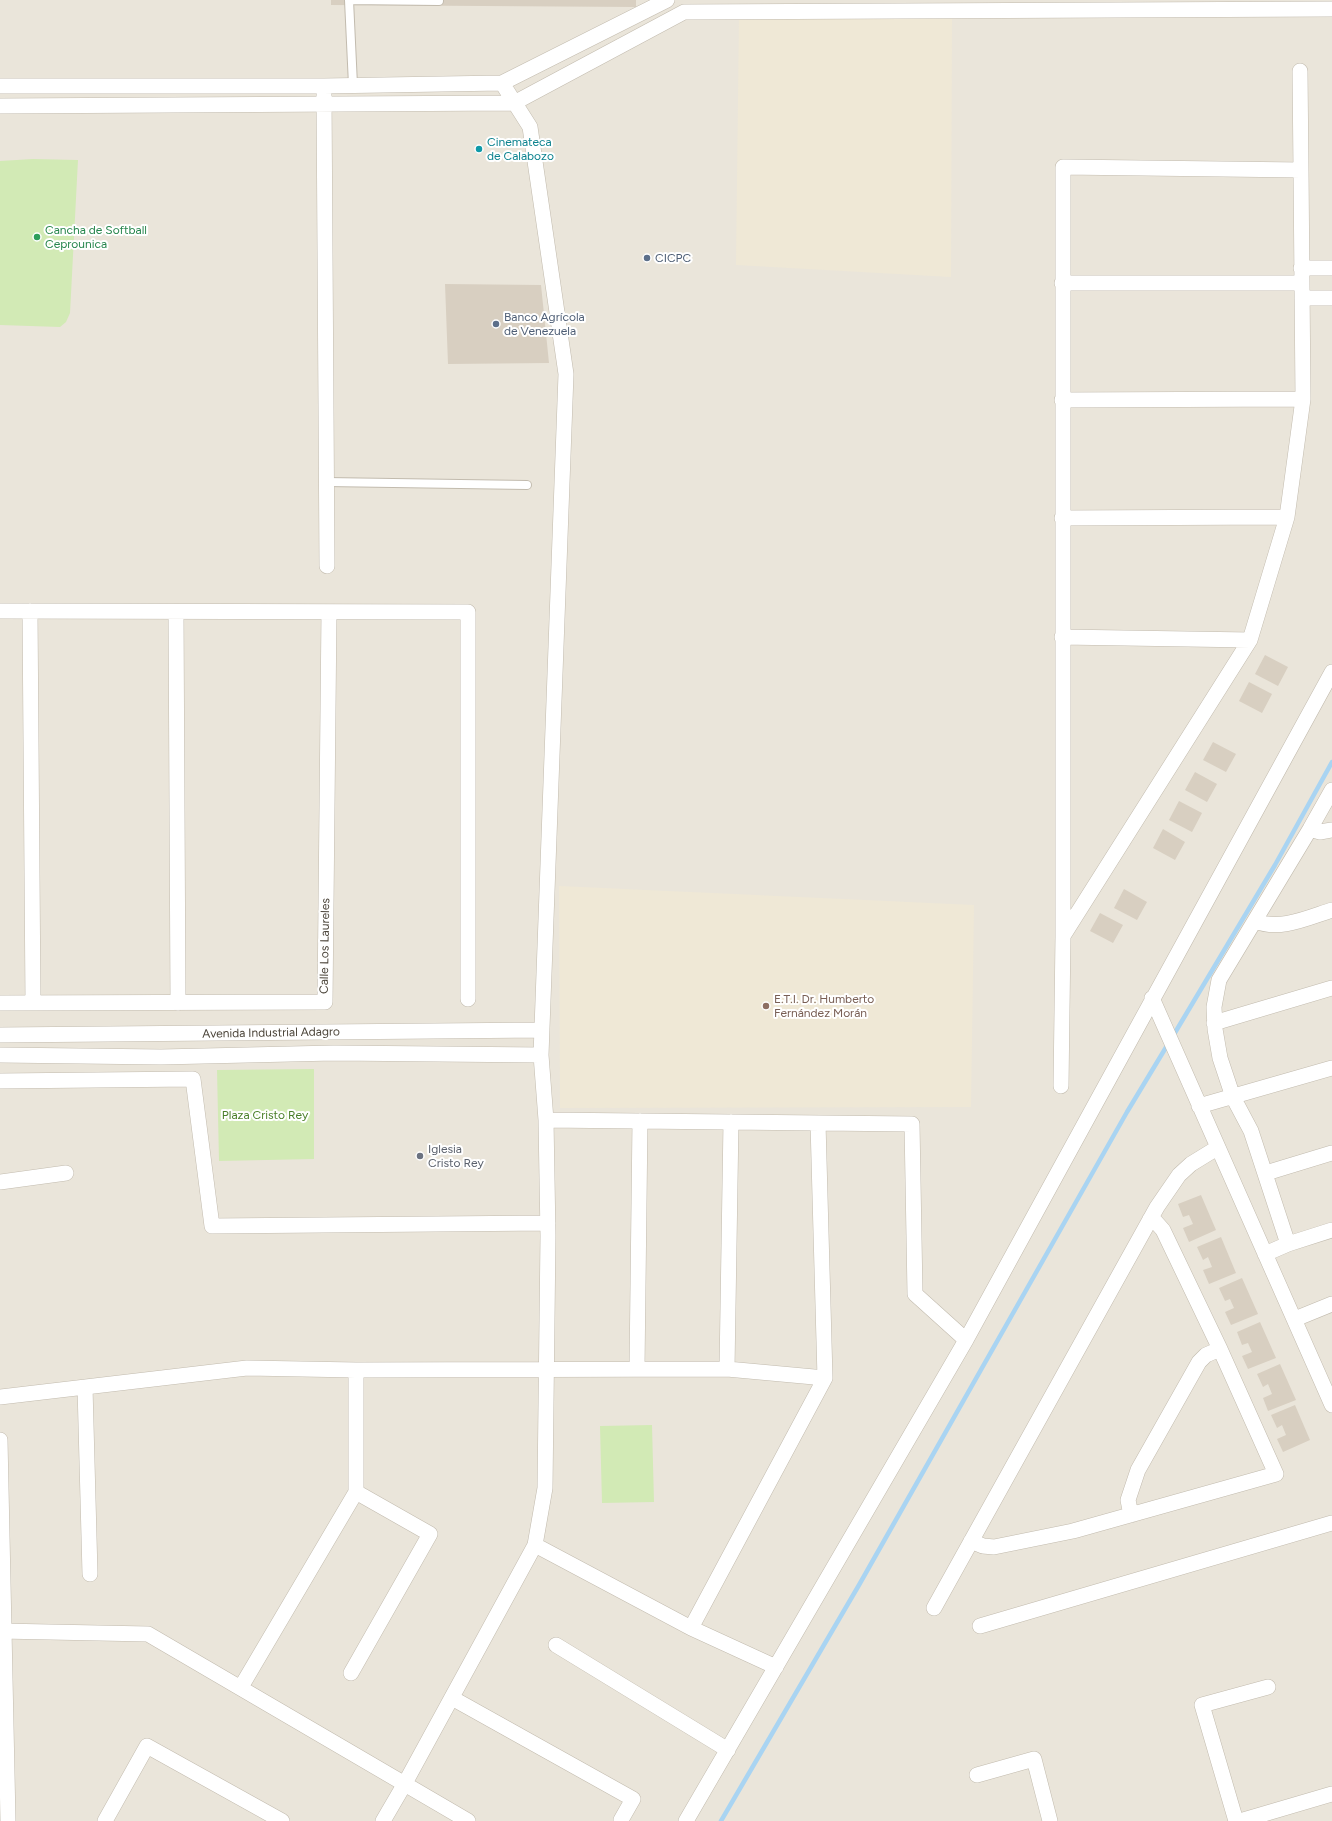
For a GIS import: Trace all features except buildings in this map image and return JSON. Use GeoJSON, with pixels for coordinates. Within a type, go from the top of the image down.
{"type":"FeatureCollection","features":[{"type":"Feature","properties":{"kind":"street"},"geometry":{"type":"LineString","coordinates":[[0,86],[324,86],[353,84],[502,84],[667,0]]}},
{"type":"Feature","properties":{"kind":"street"},"geometry":{"type":"LineString","coordinates":[[0,106],[514,103],[684,12],[1332,9]]}},
{"type":"Feature","properties":{"kind":"street"},"geometry":{"type":"LineString","coordinates":[[1063,936],[1250,640],[1287,517],[1303,399],[1300,71]]}},
{"type":"Feature","properties":{"kind":"street"},"geometry":{"type":"LineString","coordinates":[[383,1821],[535,1545],[545,1488],[548,1223],[546,1120],[541,1056],[566,374],[530,127],[502,84]]}},
{"type":"Feature","properties":{"kind":"street"},"geometry":{"type":"LineString","coordinates":[[324,86],[327,566]]}},
{"type":"Feature","properties":{"kind":"street"},"geometry":{"type":"LineString","coordinates":[[1061,1086],[1063,936],[1063,167],[1301,170]]}},
{"type":"Feature","properties":{"kind":"street"},"geometry":{"type":"LineString","coordinates":[[1062,283],[1301,275],[1332,268]]}},
{"type":"Feature","properties":{"kind":"street"},"geometry":{"type":"LineString","coordinates":[[1302,298],[1332,298]]}},
{"type":"Feature","properties":{"kind":"street"},"geometry":{"type":"LineString","coordinates":[[1062,400],[1303,399]]}},
{"type":"Feature","properties":{"kind":"street"},"geometry":{"type":"LineString","coordinates":[[1062,518],[1287,517]]}},
{"type":"Feature","properties":{"kind":"street"},"geometry":{"type":"LineString","coordinates":[[0,611],[468,612],[468,999]]}},
{"type":"Feature","properties":{"kind":"street"},"geometry":{"type":"LineString","coordinates":[[30,611],[33,1003]]}},
{"type":"Feature","properties":{"kind":"street"},"geometry":{"type":"LineString","coordinates":[[176,612],[178,1003]]}},
{"type":"Feature","properties":{"kind":"street","name":"Calle Los Laureles"},"geometry":{"type":"LineString","coordinates":[[0,1003],[325,1002],[329,612]]}},
{"type":"Feature","properties":{"kind":"street"},"geometry":{"type":"LineString","coordinates":[[1062,637],[1250,640]]}},
{"type":"Feature","properties":{"kind":"street"},"geometry":{"type":"LineString","coordinates":[[686,1821],[966,1340],[1152,998],[1332,672]]}},
{"type":"Feature","properties":{"kind":"street"},"geometry":{"type":"LineString","coordinates":[[1288,1244],[1251,1131],[1233,1098],[1220,1058],[1214,1023],[1214,1006],[1219,980],[1332,790]]}},
{"type":"Feature","properties":{"kind":"street"},"geometry":{"type":"LineString","coordinates":[[1310,829],[1320,832],[1332,830]]}},
{"type":"Feature","properties":{"kind":"street"},"geometry":{"type":"LineString","coordinates":[[1255,921],[1265,925],[1281,925],[1332,910]]}},
{"type":"Feature","properties":{"kind":"street"},"geometry":{"type":"LineString","coordinates":[[1214,1023],[1332,988]]}},
{"type":"Feature","properties":{"kind":"street"},"geometry":{"type":"LineString","coordinates":[[1152,998],[1217,1148],[1294,1319],[1329,1388],[1332,1405]]}},
{"type":"Feature","properties":{"kind":"street","name":"Avenida Industrial Adagro"},"geometry":{"type":"LineString","coordinates":[[0,1036],[542,1030]]}},
{"type":"Feature","properties":{"kind":"street","name":"Avenida Industrial Adagro"},"geometry":{"type":"LineString","coordinates":[[0,1056],[161,1058],[334,1053],[541,1056]]}},
{"type":"Feature","properties":{"kind":"street"},"geometry":{"type":"LineString","coordinates":[[1199,1106],[1233,1098],[1332,1068]]}},
{"type":"Feature","properties":{"kind":"street"},"geometry":{"type":"LineString","coordinates":[[0,1081],[193,1079],[212,1226],[548,1223]]}},
{"type":"Feature","properties":{"kind":"street"},"geometry":{"type":"LineString","coordinates":[[546,1120],[912,1124],[915,1294],[966,1340]]}},
{"type":"Feature","properties":{"kind":"street"},"geometry":{"type":"LineString","coordinates":[[637,1368],[640,1121]]}},
{"type":"Feature","properties":{"kind":"street"},"geometry":{"type":"LineString","coordinates":[[728,1369],[731,1122]]}},
{"type":"Feature","properties":{"kind":"street"},"geometry":{"type":"LineString","coordinates":[[691,1628],[825,1378],[818,1124]]}},
{"type":"Feature","properties":{"kind":"street"},"geometry":{"type":"LineString","coordinates":[[934,1608],[1150,1218],[1179,1175],[1191,1164],[1217,1148]]}},
{"type":"Feature","properties":{"kind":"street"},"geometry":{"type":"LineString","coordinates":[[1266,1173],[1332,1153]]}},
{"type":"Feature","properties":{"kind":"street"},"geometry":{"type":"LineString","coordinates":[[0,1182],[66,1173]]}},
{"type":"Feature","properties":{"kind":"street"},"geometry":{"type":"LineString","coordinates":[[971,1541],[983,1546],[994,1547],[1073,1531],[1276,1474],[1220,1349],[1163,1230],[1150,1218]]}},
{"type":"Feature","properties":{"kind":"street"},"geometry":{"type":"LineString","coordinates":[[1265,1254],[1288,1244],[1332,1230]]}},
{"type":"Feature","properties":{"kind":"street"},"geometry":{"type":"LineString","coordinates":[[1294,1319],[1332,1304]]}},
{"type":"Feature","properties":{"kind":"street"},"geometry":{"type":"LineString","coordinates":[[1131,1515],[1128,1500],[1138,1470],[1199,1362],[1206,1355],[1220,1349]]}},
{"type":"Feature","properties":{"kind":"street"},"geometry":{"type":"LineString","coordinates":[[0,1397],[247,1368],[356,1370],[637,1368],[728,1369],[825,1378]]}},
{"type":"Feature","properties":{"kind":"street"},"geometry":{"type":"LineString","coordinates":[[241,1687],[356,1492],[356,1370]]}},
{"type":"Feature","properties":{"kind":"street"},"geometry":{"type":"LineString","coordinates":[[86,1387],[90,1574]]}},
{"type":"Feature","properties":{"kind":"street"},"geometry":{"type":"LineString","coordinates":[[0,1440],[1,1631],[8,1821]]}},
{"type":"Feature","properties":{"kind":"street"},"geometry":{"type":"LineString","coordinates":[[351,1672],[430,1534],[356,1492]]}},
{"type":"Feature","properties":{"kind":"street"},"geometry":{"type":"LineString","coordinates":[[980,1626],[1332,1523]]}},
{"type":"Feature","properties":{"kind":"street"},"geometry":{"type":"LineString","coordinates":[[535,1545],[691,1628],[776,1667]]}},
{"type":"Feature","properties":{"kind":"street"},"geometry":{"type":"LineString","coordinates":[[1,1631],[148,1634],[241,1687],[404,1785],[468,1821]]}},
{"type":"Feature","properties":{"kind":"street"},"geometry":{"type":"LineString","coordinates":[[556,1645],[728,1750]]}},
{"type":"Feature","properties":{"kind":"street"},"geometry":{"type":"LineString","coordinates":[[1236,1821],[1202,1705],[1268,1687]]}},
{"type":"Feature","properties":{"kind":"street"},"geometry":{"type":"LineString","coordinates":[[452,1698],[633,1799],[621,1820]]}},
{"type":"Feature","properties":{"kind":"street"},"geometry":{"type":"LineString","coordinates":[[106,1821],[147,1746],[282,1821]]}},
{"type":"Feature","properties":{"kind":"street"},"geometry":{"type":"LineString","coordinates":[[977,1775],[1034,1759],[1050,1821]]}},
{"type":"Feature","properties":{"kind":"street"},"geometry":{"type":"LineString","coordinates":[[1240,1821],[1332,1794]]}},
{"type":"Feature","properties":{"kind":"lane"},"geometry":{"type":"LineString","coordinates":[[353,84],[349,0],[439,1]]}},
{"type":"Feature","properties":{"kind":"lane"},"geometry":{"type":"LineString","coordinates":[[326,482],[527,485]]}},
{"type":"Feature","properties":{"kind":"shaded area"},"geometry":{"type":"Polygon","coordinates":[[[0,0],[1332,0],[1332,1821],[0,1821],[0,0]]]}},
{"type":"Feature","properties":{"kind":"shaded area"},"geometry":{"type":"Polygon","coordinates":[[[739,16],[952,16],[951,277],[736,265],[739,16]]]}},
{"type":"Feature","properties":{"kind":"shaded area","name":"E.T.I. Dr. Humberto Fernández Morán"},"geometry":{"type":"Polygon","coordinates":[[[559,886],[974,905],[971,1107],[560,1108],[559,886]]]}},
{"type":"Feature","properties":{"kind":"green space","name":"Cancha de Softball Ceprounica"},"geometry":{"type":"Polygon","coordinates":[[[33,159],[78,160],[70,313],[66,322],[60,327],[0,325],[0,161],[33,159]]]}},
{"type":"Feature","properties":{"kind":"green space","name":"Plaza Cristo Rey"},"geometry":{"type":"Polygon","coordinates":[[[314,1069],[314,1159],[219,1161],[217,1070],[314,1069]]]}},
{"type":"Feature","properties":{"kind":"green space"},"geometry":{"type":"Polygon","coordinates":[[[652,1425],[654,1502],[602,1503],[600,1426],[652,1425]]]}},
{"type":"Feature","properties":{"kind":"waterway"},"geometry":{"type":"LineString","coordinates":[[1173,1036],[1275,865],[1332,762]]}},
{"type":"Feature","properties":{"kind":"waterway"},"geometry":{"type":"LineString","coordinates":[[721,1821],[859,1585],[1127,1112],[1168,1044]]}},
{"type":"Feature","properties":{"kind":"place","name":"Cinemateca de Calabozo"},"geometry":{"type":"Point","coordinates":[479,149]}},
{"type":"Feature","properties":{"kind":"place","name":"Cancha de Softball Ceprounica"},"geometry":{"type":"Point","coordinates":[37,237]}},
{"type":"Feature","properties":{"kind":"place","name":"CICPC"},"geometry":{"type":"Point","coordinates":[647,258]}},
{"type":"Feature","properties":{"kind":"place","name":"Banco Agrícola de Venezuela"},"geometry":{"type":"Point","coordinates":[496,324]}},
{"type":"Feature","properties":{"kind":"place","name":"E.T.I. Dr. Humberto Fernández Morán"},"geometry":{"type":"Point","coordinates":[766,1006]}},
{"type":"Feature","properties":{"kind":"place","name":"Iglesia Cristo Rey"},"geometry":{"type":"Point","coordinates":[420,1156]}}]}
